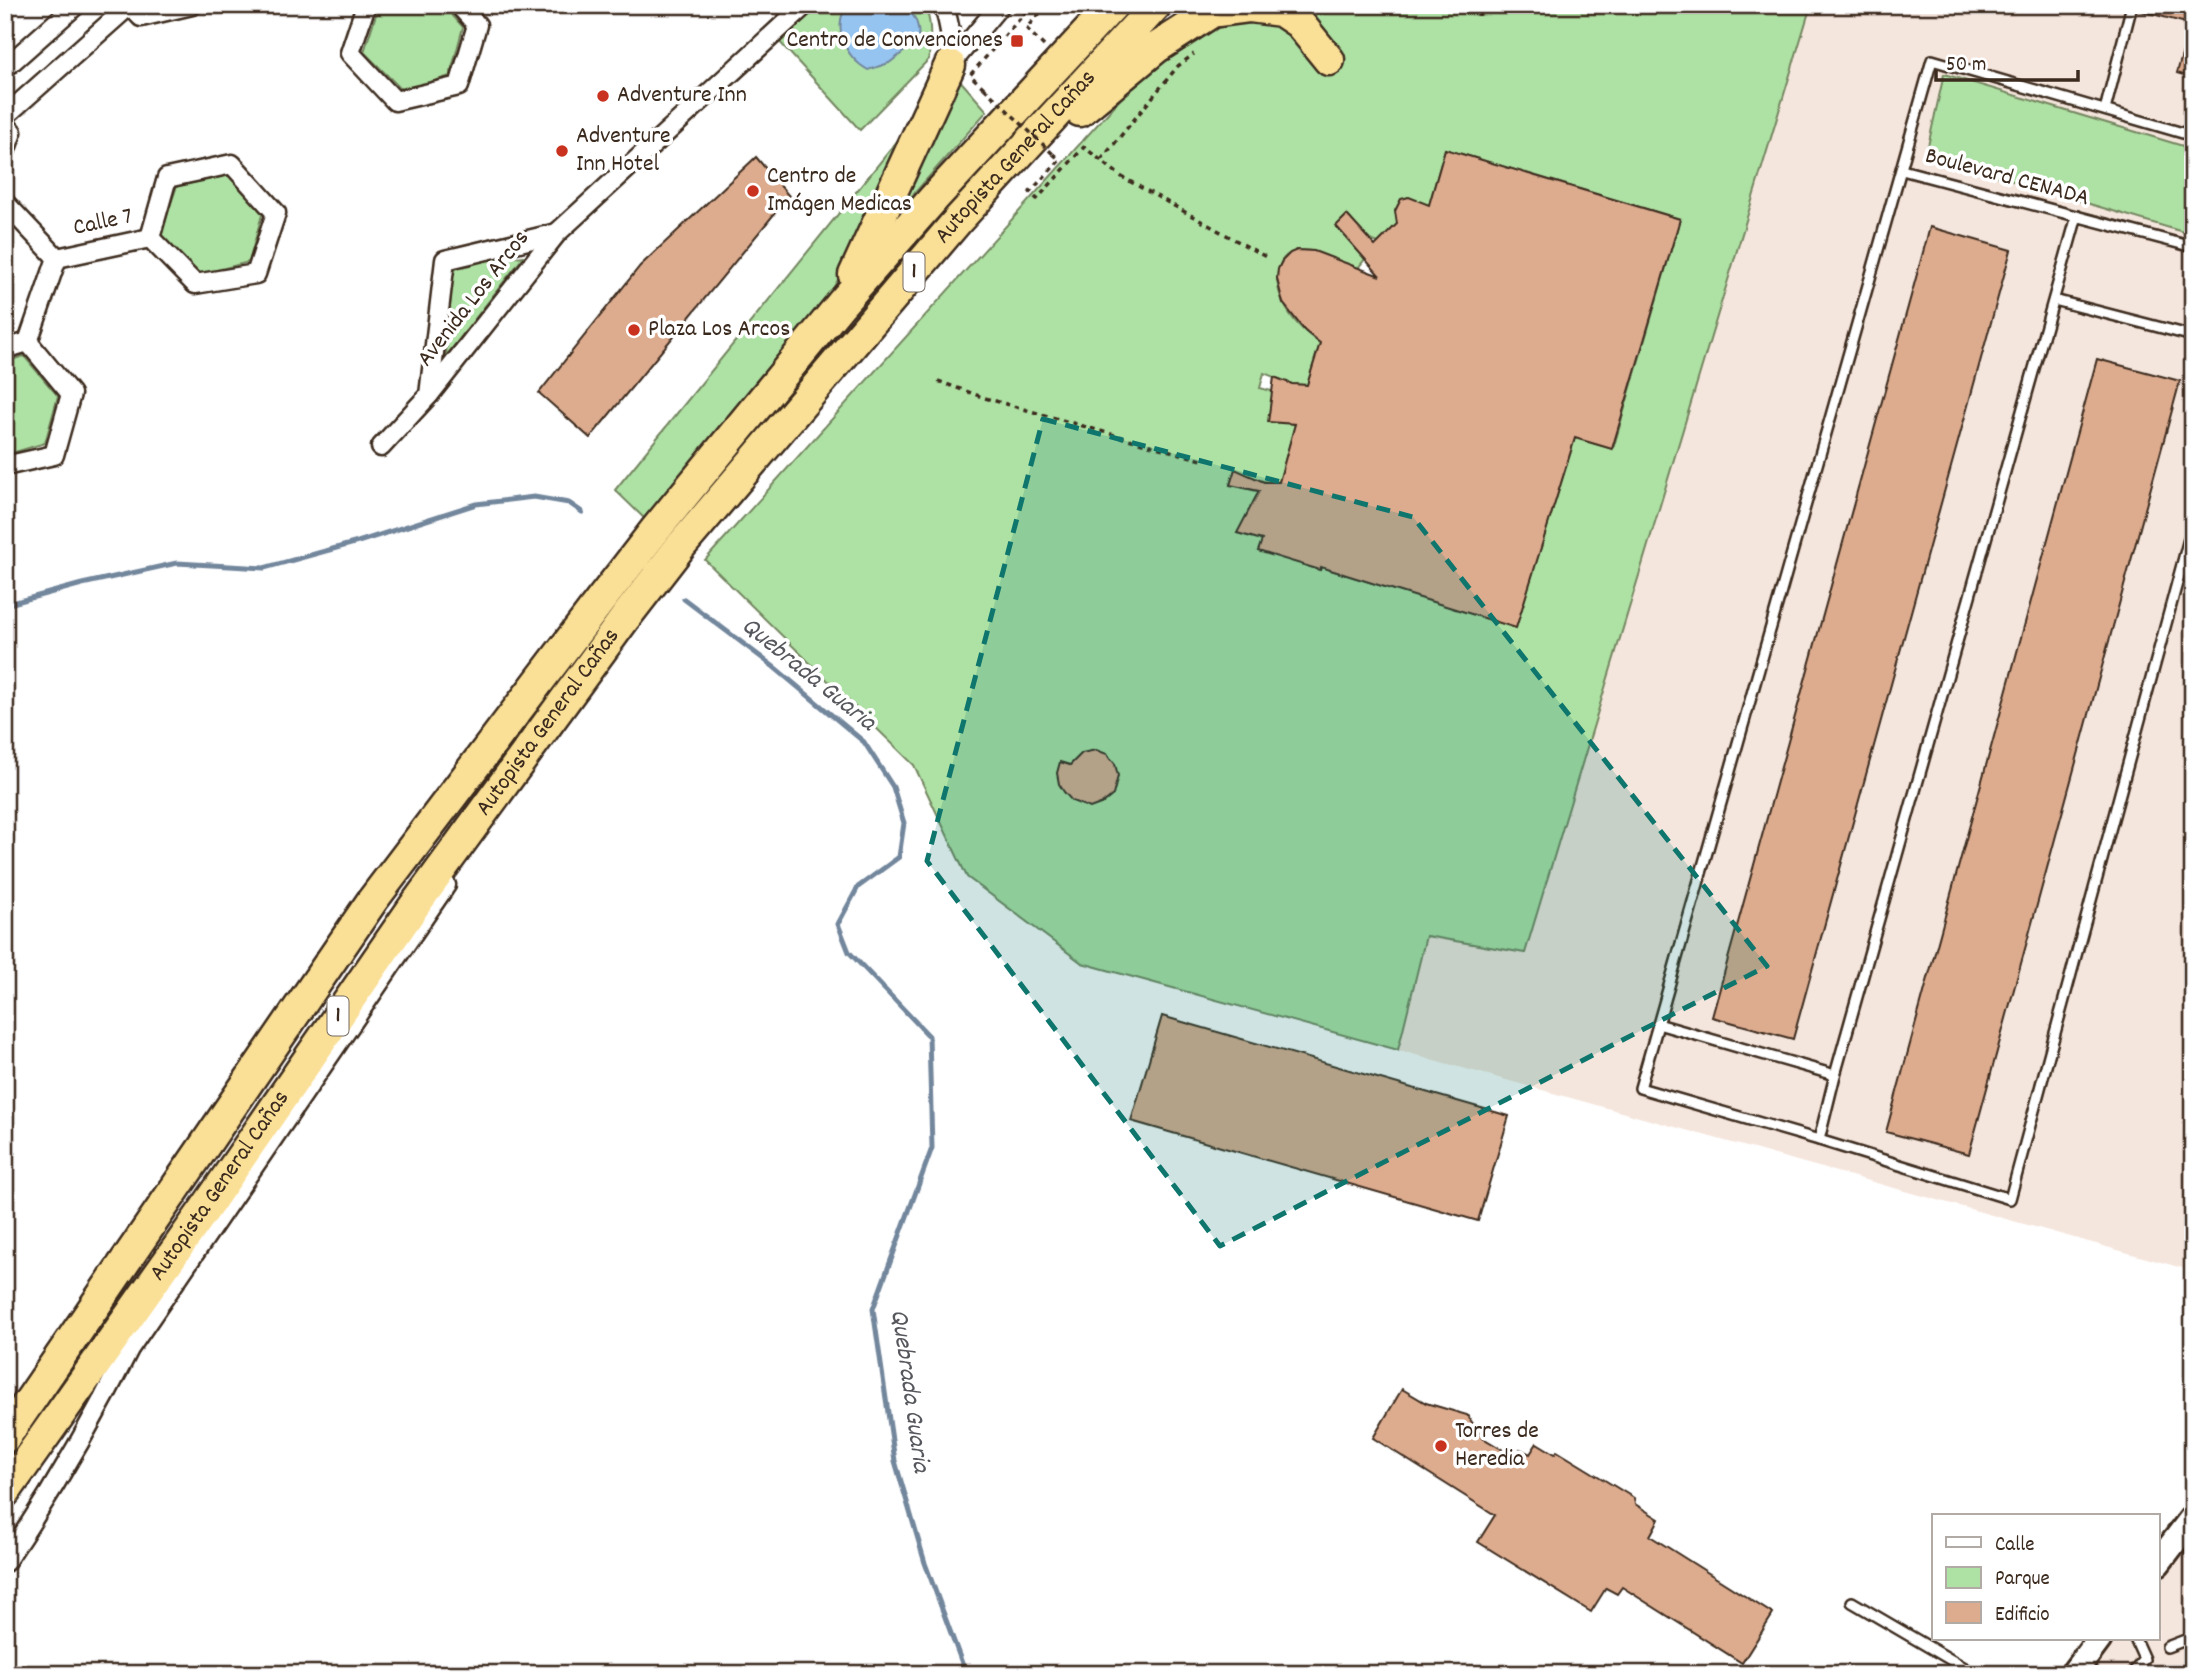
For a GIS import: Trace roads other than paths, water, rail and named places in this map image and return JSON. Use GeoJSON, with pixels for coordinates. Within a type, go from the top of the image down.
{"type":"FeatureCollection","features":[{"type":"Feature","properties":{"kind":"highway","name":"Autopista General Cañas"},"geometry":{"type":"LineString","coordinates":[[5,1437],[372,901],[656,529],[841,304],[934,198],[1112,5]]}},
{"type":"Feature","properties":{"kind":"highway","name":"Autopista General Cañas"},"geometry":{"type":"LineString","coordinates":[[5,1492],[415,905],[625,618],[680,547],[959,219],[1156,5]]}},
{"type":"Feature","properties":{"kind":"highway"},"geometry":{"type":"LineString","coordinates":[[680,547],[1054,132],[1156,48],[1212,12],[1237,7],[1264,8],[1281,11],[1299,23],[1329,60]]}},
{"type":"Feature","properties":{"kind":"highway"},"geometry":{"type":"LineString","coordinates":[[841,304],[950,65]]}},
{"type":"Feature","properties":{"kind":"main road"},"geometry":{"type":"LineString","coordinates":[[2163,1556],[2193,1517]]}},
{"type":"Feature","properties":{"kind":"main road"},"geometry":{"type":"LineString","coordinates":[[2163,1556],[2193,1541]]}},
{"type":"Feature","properties":{"kind":"main road"},"geometry":{"type":"LineString","coordinates":[[2073,1674],[2098,1640]]}},
{"type":"Feature","properties":{"kind":"street"},"geometry":{"type":"LineString","coordinates":[[5,68],[76,5]]}},
{"type":"Feature","properties":{"kind":"street"},"geometry":{"type":"LineString","coordinates":[[5,116],[130,5],[141,17],[192,5]]}},
{"type":"Feature","properties":{"kind":"street"},"geometry":{"type":"LineString","coordinates":[[366,5],[350,53],[395,101],[459,86],[477,25],[459,5]]}},
{"type":"Feature","properties":{"kind":"street","name":"Avenida Los Arcos"},"geometry":{"type":"LineString","coordinates":[[381,447],[429,395],[557,233],[805,5]]}},
{"type":"Feature","properties":{"kind":"street"},"geometry":{"type":"LineString","coordinates":[[943,5],[952,42],[950,65]]}},
{"type":"Feature","properties":{"kind":"street"},"geometry":{"type":"LineString","coordinates":[[950,65],[1000,5]]}},
{"type":"Feature","properties":{"kind":"street"},"geometry":{"type":"LineString","coordinates":[[5,124],[12,132],[5,152]]}},
{"type":"Feature","properties":{"kind":"street"},"geometry":{"type":"LineString","coordinates":[[232,164],[276,213],[256,274],[195,284],[150,238],[167,178],[232,164]]}},
{"type":"Feature","properties":{"kind":"street","name":"Calle 7"},"geometry":{"type":"LineString","coordinates":[[5,203],[57,257],[150,238]]}},
{"type":"Feature","properties":{"kind":"street","name":"Avenida Los Arcos"},"geometry":{"type":"LineString","coordinates":[[429,395],[445,260],[557,233]]}},
{"type":"Feature","properties":{"kind":"street"},"geometry":{"type":"LineString","coordinates":[[28,342],[57,257]]}},
{"type":"Feature","properties":{"kind":"street"},"geometry":{"type":"LineString","coordinates":[[5,349],[28,342]]}},
{"type":"Feature","properties":{"kind":"street"},"geometry":{"type":"LineString","coordinates":[[5,466],[54,455],[71,394],[28,342]]}},
{"type":"Feature","properties":{"kind":"street"},"geometry":{"type":"LineString","coordinates":[[5,1562],[94,1419],[129,1349],[432,907],[531,747]]}},
{"type":"Feature","properties":{"kind":"street"},"geometry":{"type":"LineString","coordinates":[[5,1420],[62,1356]]}},
{"type":"Feature","properties":{"kind":"lane"},"geometry":{"type":"LineString","coordinates":[[2105,110],[2132,5]]}},
{"type":"Feature","properties":{"kind":"lane","name":"Boulevard CENADA"},"geometry":{"type":"LineString","coordinates":[[2193,136],[1931,60],[1902,170],[2193,247]]}},
{"type":"Feature","properties":{"kind":"lane"},"geometry":{"type":"LineString","coordinates":[[1902,170],[1640,1088],[2010,1199],[2193,524]]}},
{"type":"Feature","properties":{"kind":"lane"},"geometry":{"type":"LineString","coordinates":[[1819,1140],[2077,216]]}},
{"type":"Feature","properties":{"kind":"lane"},"geometry":{"type":"LineString","coordinates":[[2054,300],[2193,336]]}},
{"type":"Feature","properties":{"kind":"lane"},"geometry":{"type":"LineString","coordinates":[[1658,1024],[1835,1075]]}},
{"type":"Feature","properties":{"kind":"lane"},"geometry":{"type":"LineString","coordinates":[[1852,1602],[1975,1674]]}},
{"type":"Feature","properties":{"kind":"lane"},"geometry":{"type":"LineString","coordinates":[[2167,1647],[2193,1637]]}},
{"type":"Feature","properties":{"kind":"lane"},"geometry":{"type":"LineString","coordinates":[[2132,1674],[2144,1659],[2135,1640]]}},
{"type":"Feature","properties":{"kind":"water"},"geometry":{"type":"Polygon","coordinates":[[[847,5],[904,5],[916,22],[918,41],[889,63],[868,70],[853,58],[843,41],[841,23],[847,5]]]}},
{"type":"Feature","properties":{"kind":"waterway","name":"Quebrada Guaria"},"geometry":{"type":"LineString","coordinates":[[5,605],[82,584],[177,563],[264,568],[358,542],[476,504],[534,497],[569,503],[582,512]]}},
{"type":"Feature","properties":{"kind":"waterway","name":"Quebrada Guaria"},"geometry":{"type":"LineString","coordinates":[[684,599],[774,667],[864,742],[893,787],[904,823],[899,857],[858,887],[838,924],[849,952],[929,1036],[932,1148],[873,1309],[895,1461],[925,1563],[966,1674]]}},
{"type":"Feature","properties":{"kind":"place","name":"Centro de Convenciones"},"geometry":{"type":"Point","coordinates":[1017,41]}},
{"type":"Feature","properties":{"kind":"place","name":"Adventure Inn"},"geometry":{"type":"Point","coordinates":[603,96]}},
{"type":"Feature","properties":{"kind":"place","name":"Adventure Inn Hotel"},"geometry":{"type":"Point","coordinates":[562,151]}},
{"type":"Feature","properties":{"kind":"place","name":"Centro de Imágen Medicas"},"geometry":{"type":"Point","coordinates":[753,191]}},
{"type":"Feature","properties":{"kind":"place","name":"Plaza Los Arcos"},"geometry":{"type":"Point","coordinates":[634,330]}},
{"type":"Feature","properties":{"kind":"place","name":"Torres de Heredia"},"geometry":{"type":"Point","coordinates":[1441,1446]}}]}
